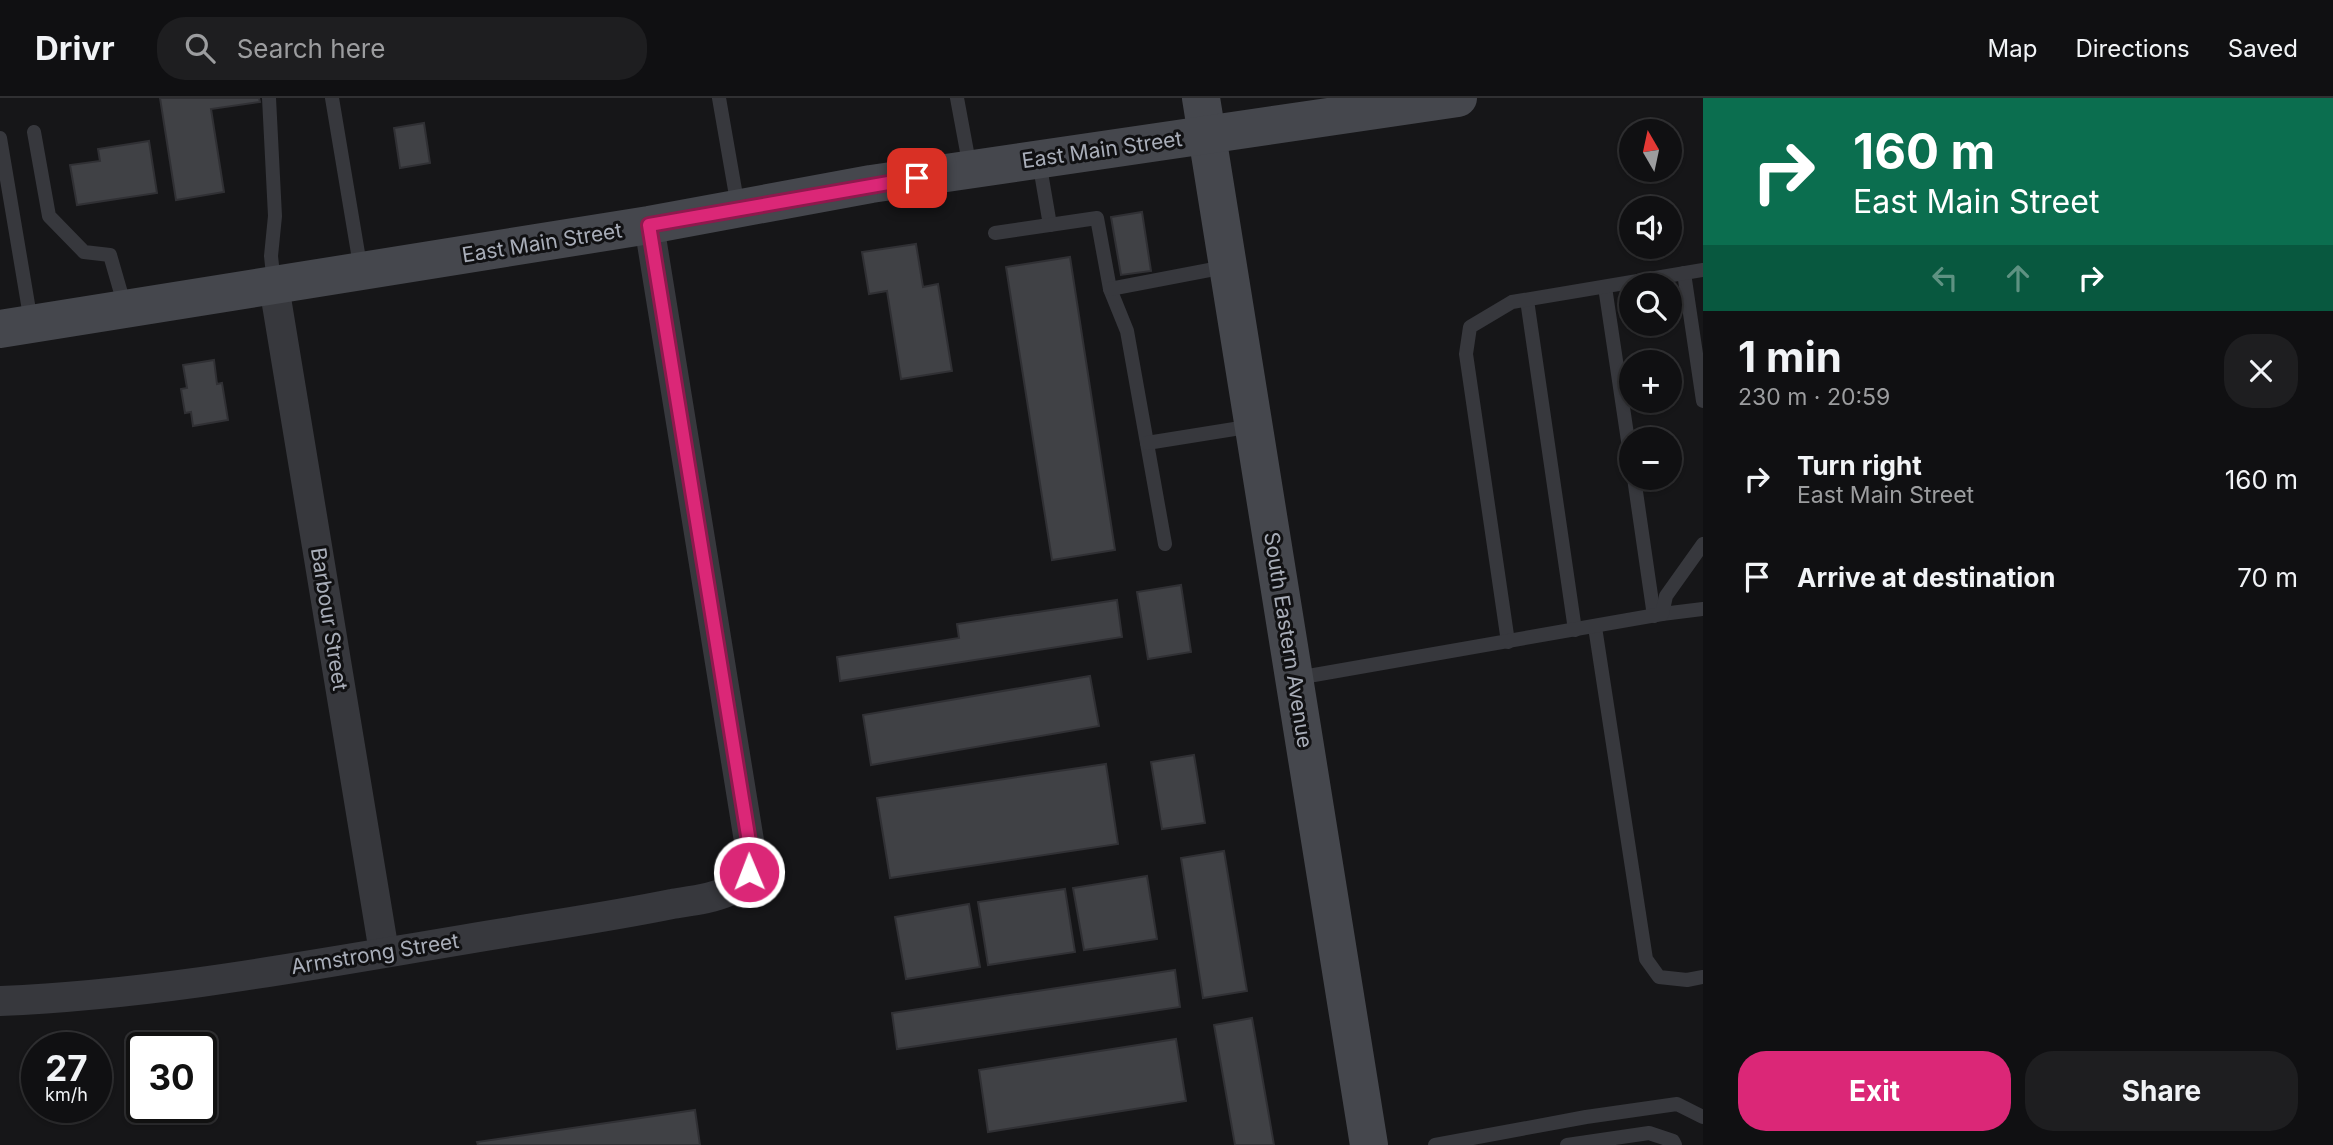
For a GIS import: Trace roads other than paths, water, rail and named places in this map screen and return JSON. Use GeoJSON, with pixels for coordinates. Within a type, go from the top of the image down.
{"type":"FeatureCollection","features":[{"type":"Feature","properties":{"kind":"main road","name":"South Eastern Avenue"},"geometry":{"type":"LineString","coordinates":[[1200,98],[1369,1145]]}},
{"type":"Feature","properties":{"kind":"main road","name":"East Main Street"},"geometry":{"type":"LineString","coordinates":[[16,326],[649,225],[871,184],[1458,98]]}},
{"type":"Feature","properties":{"kind":"street","name":"Armstrong Street"},"geometry":{"type":"LineString","coordinates":[[0,1001],[65,998],[166,986],[646,910],[720,894],[730,891],[743,881],[749,872],[750,848],[649,225]]}},
{"type":"Feature","properties":{"kind":"street","name":"Barbour Street"},"geometry":{"type":"LineString","coordinates":[[274,286],[384,952]]}},
{"type":"Feature","properties":{"kind":"lane"},"geometry":{"type":"LineString","coordinates":[[269,98],[275,216],[271,256],[274,286]]}},
{"type":"Feature","properties":{"kind":"lane"},"geometry":{"type":"LineString","coordinates":[[332,98],[361,272]]}},
{"type":"Feature","properties":{"kind":"lane"},"geometry":{"type":"LineString","coordinates":[[719,98],[738,209]]}},
{"type":"Feature","properties":{"kind":"lane"},"geometry":{"type":"LineString","coordinates":[[957,98],[971,170]]}},
{"type":"Feature","properties":{"kind":"lane"},"geometry":{"type":"LineString","coordinates":[[34,132],[49,216],[84,252],[110,255],[125,309]]}},
{"type":"Feature","properties":{"kind":"lane"},"geometry":{"type":"LineString","coordinates":[[0,138],[16,326]]}},
{"type":"Feature","properties":{"kind":"lane"},"geometry":{"type":"LineString","coordinates":[[1038,160],[1050,225]]}},
{"type":"Feature","properties":{"kind":"lane"},"geometry":{"type":"LineString","coordinates":[[995,233],[1097,218],[1110,289],[1127,331],[1165,544]]}},
{"type":"Feature","properties":{"kind":"lane"},"geometry":{"type":"LineString","coordinates":[[1110,289],[1228,266]]}},
{"type":"Feature","properties":{"kind":"lane"},"geometry":{"type":"LineString","coordinates":[[1508,642],[1466,354],[1470,327],[1512,302],[1703,270]]}},
{"type":"Feature","properties":{"kind":"lane"},"geometry":{"type":"LineString","coordinates":[[1684,273],[1703,401]]}},
{"type":"Feature","properties":{"kind":"lane"},"geometry":{"type":"LineString","coordinates":[[1605,287],[1626,427]]}},
{"type":"Feature","properties":{"kind":"lane"},"geometry":{"type":"LineString","coordinates":[[1527,300],[1575,630]]}},
{"type":"Feature","properties":{"kind":"lane"},"geometry":{"type":"LineString","coordinates":[[1147,443],[1253,426]]}},
{"type":"Feature","properties":{"kind":"lane"},"geometry":{"type":"LineString","coordinates":[[1635,490],[1658,615]]}},
{"type":"Feature","properties":{"kind":"lane"},"geometry":{"type":"LineString","coordinates":[[1658,615],[1666,596],[1703,544]]}},
{"type":"Feature","properties":{"kind":"lane"},"geometry":{"type":"LineString","coordinates":[[1294,679],[1703,609]]}},
{"type":"Feature","properties":{"kind":"lane"},"geometry":{"type":"LineString","coordinates":[[1595,626],[1646,959],[1659,976],[1687,980],[1703,977]]}},
{"type":"Feature","properties":{"kind":"lane"},"geometry":{"type":"LineString","coordinates":[[1435,1145],[1480,1141],[1586,1117],[1677,1104],[1703,1117]]}},
{"type":"Feature","properties":{"kind":"lane"},"geometry":{"type":"LineString","coordinates":[[1567,1145],[1649,1133],[1673,1141],[1675,1145]]}},
{"type":"Feature","properties":{"kind":"lane"},"geometry":{"type":"LineString","coordinates":[[1480,1141],[1500,1145]]}}]}
